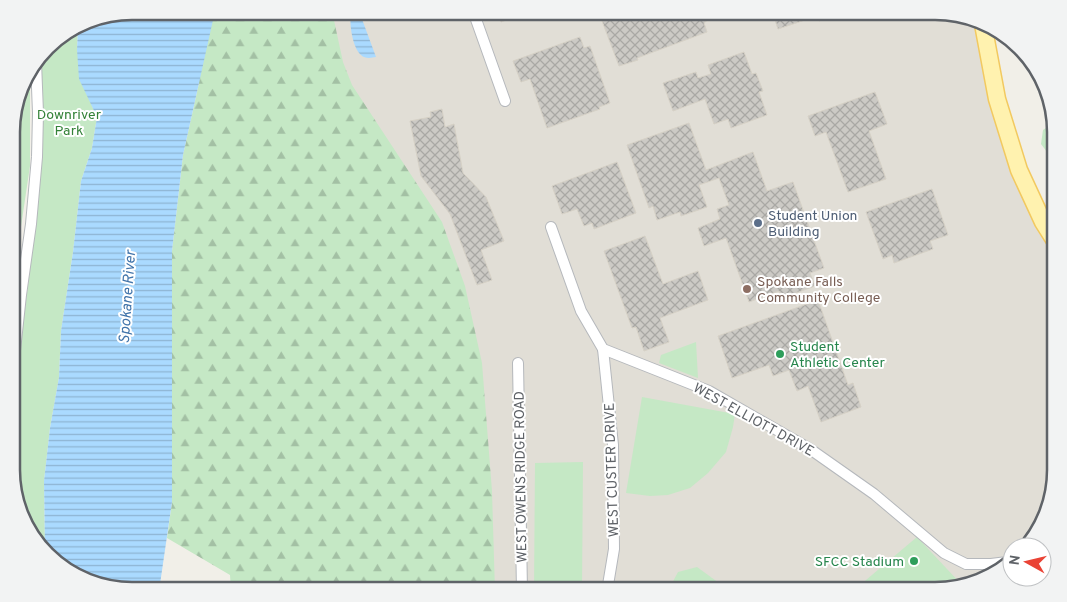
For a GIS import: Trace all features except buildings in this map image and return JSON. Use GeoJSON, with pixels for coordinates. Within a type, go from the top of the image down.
{"type":"FeatureCollection","features":[{"type":"Feature","properties":{"kind":"main road"},"geometry":{"type":"LineString","coordinates":[[985,32],[997,98],[1018,170],[1047,228]]}},
{"type":"Feature","properties":{"kind":"street"},"geometry":{"type":"LineString","coordinates":[[476,20],[505,100]]}},
{"type":"Feature","properties":{"kind":"street"},"geometry":{"type":"LineString","coordinates":[[20,304],[32,224],[37,157],[36,75]]}},
{"type":"Feature","properties":{"kind":"street"},"geometry":{"type":"LineString","coordinates":[[551,227],[581,311],[603,349]]}},
{"type":"Feature","properties":{"kind":"street","name":"WEST ELLIOTT DRIVE"},"geometry":{"type":"LineString","coordinates":[[603,349],[709,391],[810,449],[874,494],[944,553],[966,564],[997,563]]}},
{"type":"Feature","properties":{"kind":"street","name":"WEST CUSTER DRIVE"},"geometry":{"type":"LineString","coordinates":[[603,349],[613,445],[614,549],[608,582]]}},
{"type":"Feature","properties":{"kind":"street","name":"WEST OWENS RIDGE ROAD"},"geometry":{"type":"LineString","coordinates":[[518,363],[522,582]]}},
{"type":"Feature","properties":{"kind":"shaded area","name":"Spokane Falls Community College"},"geometry":{"type":"Polygon","coordinates":[[[315,20],[935,20],[964,24],[984,32],[997,99],[1047,221],[1047,477],[1041,506],[1025,537],[1002,537],[1002,560],[971,576],[942,582],[464,582],[315,20]]]}},
{"type":"Feature","properties":{"kind":"green space"},"geometry":{"type":"Polygon","coordinates":[[[202,20],[334,20],[343,62],[352,85],[442,222],[465,286],[482,363],[492,491],[495,582],[230,582],[230,575],[167,538],[172,502],[172,251],[183,155],[199,83],[202,20]]]}},
{"type":"Feature","properties":{"kind":"green space","name":"Downriver Park"},"geometry":{"type":"Polygon","coordinates":[[[78,34],[77,50],[90,101],[97,117],[92,148],[81,181],[61,331],[59,377],[50,428],[44,481],[45,540],[26,506],[22,492],[20,470],[20,347],[36,224],[42,119],[40,68],[58,48],[78,34]]]}},
{"type":"Feature","properties":{"kind":"green space"},"geometry":{"type":"Polygon","coordinates":[[[30,87],[30,166],[20,233],[20,132],[24,103],[30,87]]]}},
{"type":"Feature","properties":{"kind":"green space"},"geometry":{"type":"Polygon","coordinates":[[[1047,127],[1047,152],[1041,144],[1043,130],[1047,127]]]}},
{"type":"Feature","properties":{"kind":"green space"},"geometry":{"type":"Polygon","coordinates":[[[696,342],[698,378],[659,363],[661,355],[696,342]]]}},
{"type":"Feature","properties":{"kind":"green space"},"geometry":{"type":"Polygon","coordinates":[[[642,397],[735,414],[726,452],[708,473],[690,488],[668,495],[650,496],[626,493],[642,397]]]}},
{"type":"Feature","properties":{"kind":"green space"},"geometry":{"type":"Polygon","coordinates":[[[583,462],[582,582],[534,582],[535,463],[583,462]]]}},
{"type":"Feature","properties":{"kind":"green space","name":"SFCC Stadium"},"geometry":{"type":"Polygon","coordinates":[[[917,537],[957,580],[942,582],[864,582],[917,537]]]}},
{"type":"Feature","properties":{"kind":"green space"},"geometry":{"type":"Polygon","coordinates":[[[697,567],[718,582],[673,582],[678,572],[697,567]]]}},
{"type":"Feature","properties":{"kind":"water","name":"Spokane River"},"geometry":{"type":"Polygon","coordinates":[[[132,20],[213,20],[183,155],[172,251],[172,502],[160,582],[118,581],[89,573],[64,559],[45,540],[44,481],[50,428],[59,377],[61,331],[81,181],[92,148],[97,117],[79,79],[78,34],[103,24],[132,20]]]}},
{"type":"Feature","properties":{"kind":"water"},"geometry":{"type":"Polygon","coordinates":[[[362,20],[376,57],[364,57],[358,51],[355,46],[350,21],[362,20]]]}},
{"type":"Feature","properties":{"kind":"place","name":"Student Union Building"},"geometry":{"type":"Point","coordinates":[758,223]}},
{"type":"Feature","properties":{"kind":"place","name":"Spokane Falls Community College"},"geometry":{"type":"Point","coordinates":[747,289]}},
{"type":"Feature","properties":{"kind":"place","name":"Student Athletic Center"},"geometry":{"type":"Point","coordinates":[780,354]}},
{"type":"Feature","properties":{"kind":"place","name":"SFCC Stadium"},"geometry":{"type":"Point","coordinates":[914,561]}}]}
